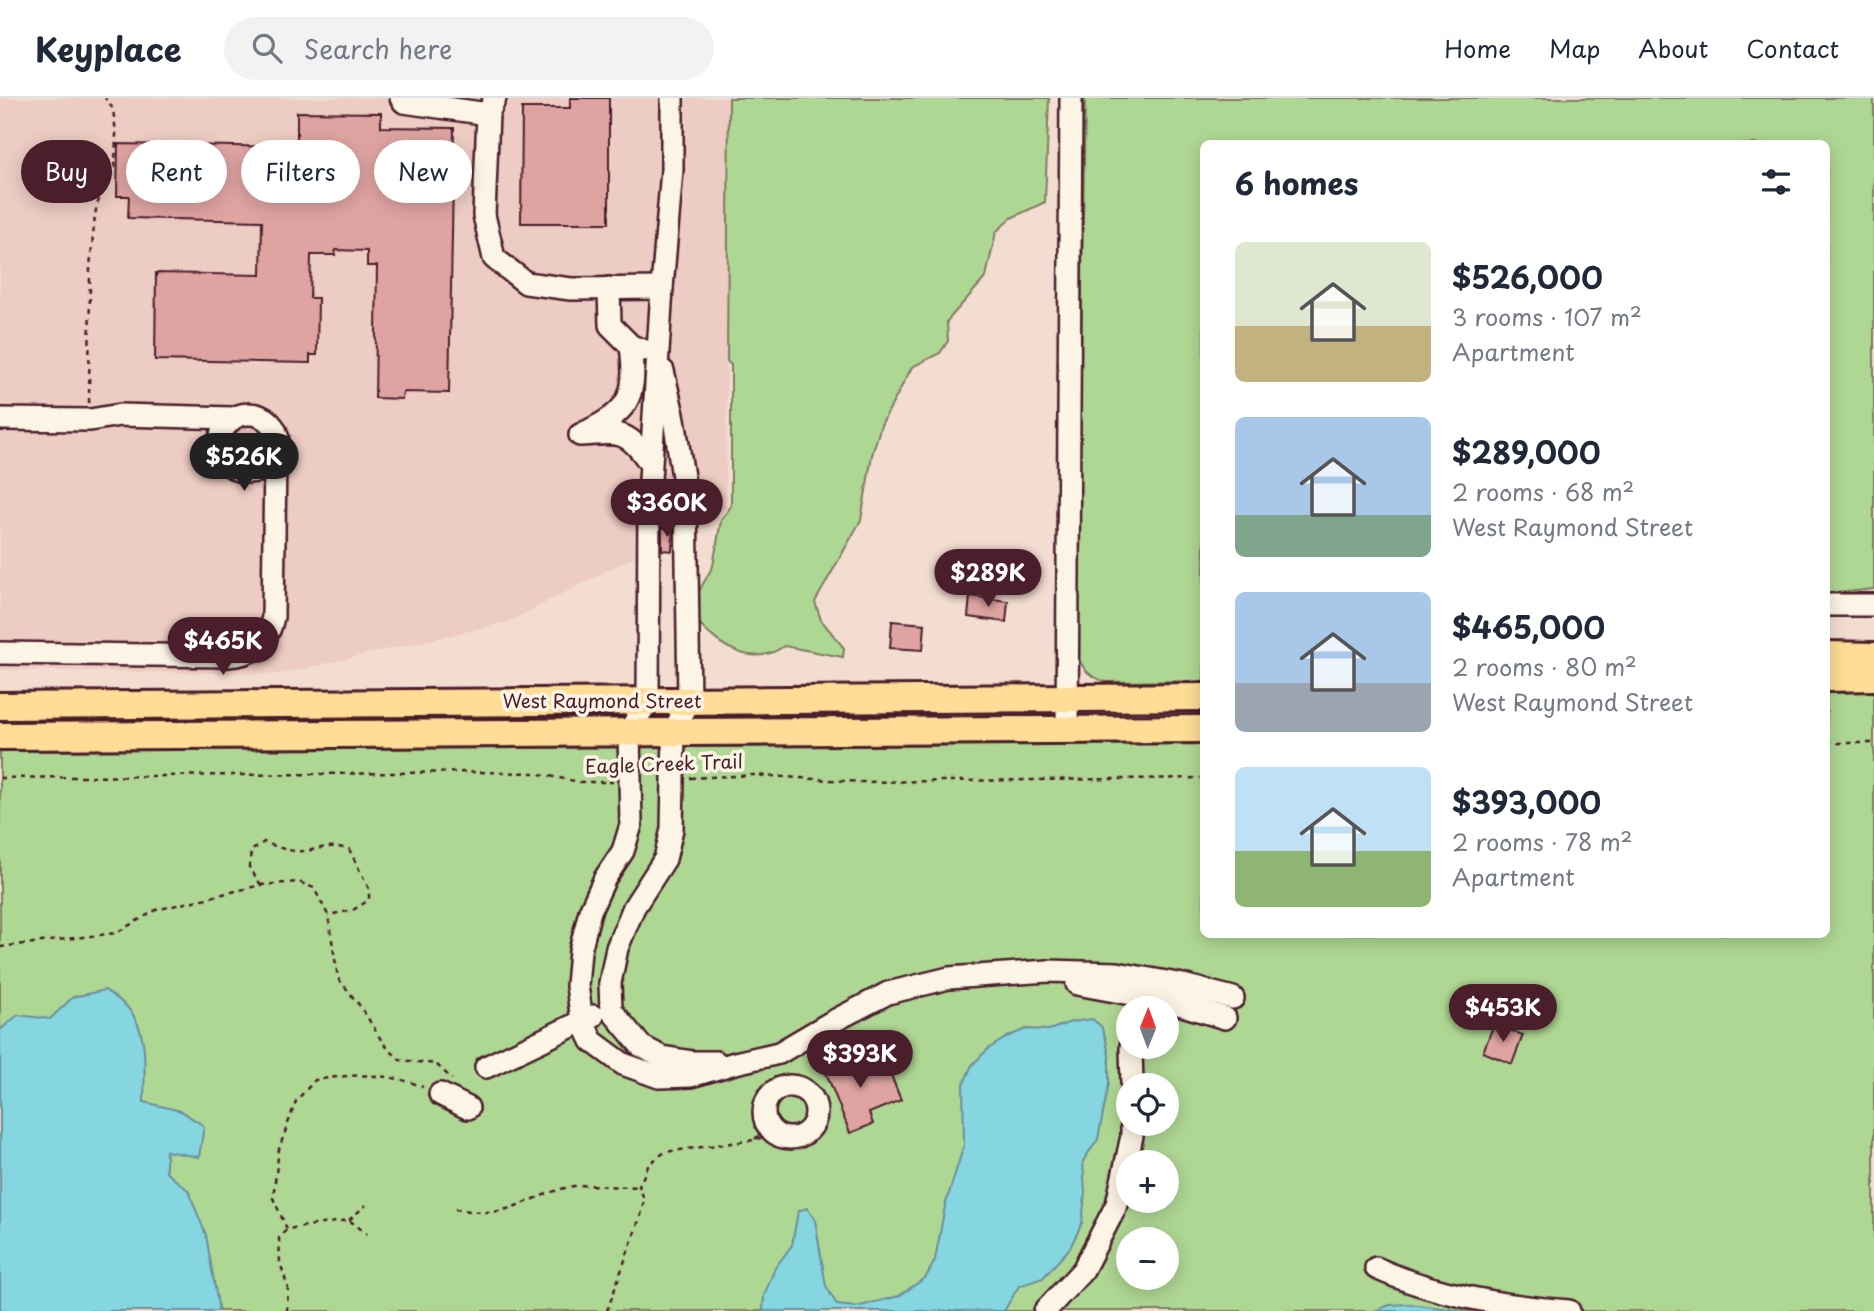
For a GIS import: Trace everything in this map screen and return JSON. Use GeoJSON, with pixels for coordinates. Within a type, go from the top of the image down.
{"type":"FeatureCollection","features":[{"type":"Feature","properties":{"kind":"main road"},"geometry":{"type":"LineString","coordinates":[[1830,655],[1874,656]]}},
{"type":"Feature","properties":{"kind":"main road"},"geometry":{"type":"LineString","coordinates":[[1830,678],[1874,677]]}},
{"type":"Feature","properties":{"kind":"main road","name":"West Raymond Street"},"geometry":{"type":"LineString","coordinates":[[0,706],[1200,697]]}},
{"type":"Feature","properties":{"kind":"main road"},"geometry":{"type":"LineString","coordinates":[[205,704],[207,735]]}},
{"type":"Feature","properties":{"kind":"main road","name":"West Raymond Street"},"geometry":{"type":"LineString","coordinates":[[0,736],[1200,729]]}},
{"type":"Feature","properties":{"kind":"street"},"geometry":{"type":"LineString","coordinates":[[401,98],[404,102],[492,106],[484,215],[494,258],[526,284],[571,289],[662,288]]}},
{"type":"Feature","properties":{"kind":"street"},"geometry":{"type":"LineString","coordinates":[[672,98],[672,170],[650,463],[648,701],[629,732],[631,825],[623,851],[605,878],[590,911],[580,951],[577,986],[582,1020],[592,1041],[623,1064],[659,1077],[691,1076],[779,1053],[888,993],[949,978],[1048,971],[1116,973],[1183,985],[1233,998]]}},
{"type":"Feature","properties":{"kind":"street"},"geometry":{"type":"LineString","coordinates":[[1068,730],[1071,98]]}},
{"type":"Feature","properties":{"kind":"street"},"geometry":{"type":"LineString","coordinates":[[609,288],[610,325],[631,346],[659,354]]}},
{"type":"Feature","properties":{"kind":"street"},"geometry":{"type":"LineString","coordinates":[[631,346],[634,371],[628,400],[612,419],[580,435],[617,433],[636,442],[650,463]]}},
{"type":"Feature","properties":{"kind":"street"},"geometry":{"type":"LineString","coordinates":[[659,354],[674,419],[686,496],[689,701],[674,732],[672,829],[665,859],[634,907],[617,947],[610,983],[611,1010],[641,1046],[662,1057],[693,1062],[735,1063]]}},
{"type":"Feature","properties":{"kind":"street"},"geometry":{"type":"LineString","coordinates":[[0,419],[90,420],[120,415],[233,418],[252,414],[269,422],[278,439],[275,457],[273,617],[268,635],[256,649],[240,656],[0,653]]}},
{"type":"Feature","properties":{"kind":"street"},"geometry":{"type":"LineString","coordinates":[[182,415],[220,445]]}},
{"type":"Feature","properties":{"kind":"street"},"geometry":{"type":"LineString","coordinates":[[233,418],[223,430],[220,445],[222,454],[234,468],[256,471],[275,457]]}},
{"type":"Feature","properties":{"kind":"street"},"geometry":{"type":"LineString","coordinates":[[256,471],[274,499]]}},
{"type":"Feature","properties":{"kind":"street"},"geometry":{"type":"LineString","coordinates":[[649,496],[686,496]]}},
{"type":"Feature","properties":{"kind":"street"},"geometry":{"type":"LineString","coordinates":[[1830,606],[1874,605]]}},
{"type":"Feature","properties":{"kind":"street"},"geometry":{"type":"LineString","coordinates":[[949,978],[1091,985],[1120,996]]}},
{"type":"Feature","properties":{"kind":"street"},"geometry":{"type":"LineString","coordinates":[[1180,1004],[1224,1018]]}},
{"type":"Feature","properties":{"kind":"street"},"geometry":{"type":"LineString","coordinates":[[486,1067],[582,1020],[611,1010]]}},
{"type":"Feature","properties":{"kind":"street"},"geometry":{"type":"LineString","coordinates":[[766,1056],[780,1087]]}},
{"type":"Feature","properties":{"kind":"street"},"geometry":{"type":"LineString","coordinates":[[789,1085],[805,1090],[816,1105],[817,1114],[812,1128],[805,1134],[787,1138],[766,1134],[766,1100],[780,1087],[789,1085]]}},
{"type":"Feature","properties":{"kind":"street"},"geometry":{"type":"LineString","coordinates":[[447,1087],[468,1108]]}},
{"type":"Feature","properties":{"kind":"street"},"geometry":{"type":"LineString","coordinates":[[1045,1311],[1083,1270],[1117,1204],[1132,1136]]}},
{"type":"Feature","properties":{"kind":"street"},"geometry":{"type":"LineString","coordinates":[[1376,1268],[1395,1277],[1464,1295],[1539,1309],[1569,1311]]}},
{"type":"Feature","properties":{"kind":"path"},"geometry":{"type":"LineString","coordinates":[[90,420],[90,267],[95,216],[97,204],[116,168],[113,109],[105,98]]}},
{"type":"Feature","properties":{"kind":"path"},"geometry":{"type":"LineString","coordinates":[[1830,743],[1874,743]]}},
{"type":"Feature","properties":{"kind":"path","name":"Eagle Creek Trail"},"geometry":{"type":"LineString","coordinates":[[0,778],[474,772],[534,773],[579,782],[604,783],[629,779]]}},
{"type":"Feature","properties":{"kind":"path","name":"Eagle Creek Trail"},"geometry":{"type":"LineString","coordinates":[[673,779],[754,775],[862,782],[1200,778]]}},
{"type":"Feature","properties":{"kind":"path"},"geometry":{"type":"LineString","coordinates":[[261,885],[249,867],[251,851],[264,842],[283,849],[303,851],[329,845],[349,849],[369,889],[369,900],[353,910],[328,915]]}},
{"type":"Feature","properties":{"kind":"path"},"geometry":{"type":"LineString","coordinates":[[0,947],[116,933],[156,910],[261,885],[299,882],[314,888],[328,915],[338,978],[363,1010],[383,1043],[400,1060],[436,1064],[447,1087]]}},
{"type":"Feature","properties":{"kind":"path"},"geometry":{"type":"LineString","coordinates":[[287,1229],[273,1198],[279,1149],[296,1101],[315,1080],[353,1074],[447,1087]]}},
{"type":"Feature","properties":{"kind":"path"},"geometry":{"type":"LineString","coordinates":[[607,1311],[642,1212],[644,1199],[639,1186],[649,1164],[665,1153],[766,1134]]}},
{"type":"Feature","properties":{"kind":"path"},"geometry":{"type":"LineString","coordinates":[[455,1209],[484,1213],[502,1211],[571,1186],[639,1186]]}},
{"type":"Feature","properties":{"kind":"path"},"geometry":{"type":"LineString","coordinates":[[287,1311],[288,1288],[280,1262],[279,1238],[287,1229],[349,1220],[366,1205]]}},
{"type":"Feature","properties":{"kind":"path"},"geometry":{"type":"LineString","coordinates":[[349,1220],[367,1234]]}},
{"type":"Feature","properties":{"kind":"shaded area"},"geometry":{"type":"Polygon","coordinates":[[[0,98],[729,98],[726,509],[508,622],[280,674],[0,670],[0,98]]]}},
{"type":"Feature","properties":{"kind":"green space"},"geometry":{"type":"Polygon","coordinates":[[[729,98],[1049,98],[1045,202],[1011,218],[996,232],[986,277],[947,321],[948,341],[940,353],[912,367],[881,425],[872,455],[861,520],[815,602],[821,620],[844,648],[843,657],[784,646],[773,652],[749,655],[727,647],[699,623],[699,591],[713,566],[721,520],[731,506],[731,365],[727,361],[729,98]]]}},
{"type":"Feature","properties":{"kind":"green space"},"geometry":{"type":"Polygon","coordinates":[[[1085,98],[1874,98],[1874,589],[1830,594],[1830,140],[1200,140],[1200,681],[1106,682],[1090,674],[1076,653],[1085,98]]]}},
{"type":"Feature","properties":{"kind":"green space"},"geometry":{"type":"Polygon","coordinates":[[[1874,691],[1874,1311],[0,1311],[0,751],[1200,744],[1200,938],[1830,938],[1830,692],[1874,691]]]}},
{"type":"Feature","properties":{"kind":"water"},"geometry":{"type":"Polygon","coordinates":[[[105,990],[127,1007],[139,1028],[145,1064],[144,1102],[181,1111],[204,1126],[199,1157],[166,1151],[166,1172],[188,1190],[206,1235],[219,1311],[0,1311],[0,1030],[18,1015],[50,1019],[73,997],[105,990]]]}},
{"type":"Feature","properties":{"kind":"water"},"geometry":{"type":"Polygon","coordinates":[[[1092,1019],[1101,1026],[1106,1040],[1109,1083],[1098,1139],[1083,1161],[1085,1194],[1082,1223],[1070,1248],[1043,1278],[1019,1286],[1004,1311],[763,1311],[764,1296],[775,1268],[792,1245],[798,1211],[807,1208],[815,1220],[826,1286],[837,1305],[856,1307],[899,1296],[926,1277],[935,1260],[945,1206],[964,1145],[963,1085],[972,1065],[988,1049],[1026,1029],[1049,1030],[1071,1022],[1092,1019]]]}},
{"type":"Feature","properties":{"kind":"water"},"geometry":{"type":"Polygon","coordinates":[[[1409,1304],[1464,1311],[1374,1311],[1390,1305],[1409,1304]]]}},
{"type":"Feature","properties":{"kind":"building"},"geometry":{"type":"Polygon","coordinates":[[[570,98],[609,98],[609,223],[521,223],[522,108],[570,108],[570,98]]]}},
{"type":"Feature","properties":{"kind":"building"},"geometry":{"type":"Polygon","coordinates":[[[297,112],[381,113],[381,127],[454,128],[454,140],[374,140],[374,203],[453,203],[449,393],[403,392],[402,399],[375,398],[377,266],[367,266],[367,251],[335,250],[335,255],[311,255],[310,298],[318,298],[317,355],[310,355],[310,363],[155,360],[156,273],[261,275],[262,221],[128,218],[129,203],[227,203],[227,146],[241,146],[241,203],[360,203],[360,140],[297,140],[297,112]]]}},
{"type":"Feature","properties":{"kind":"building"},"geometry":{"type":"Polygon","coordinates":[[[118,144],[126,144],[126,196],[117,196],[118,144]]]}},
{"type":"Feature","properties":{"kind":"building"},"geometry":{"type":"Polygon","coordinates":[[[662,528],[673,528],[672,551],[662,550],[662,528]]]}},
{"type":"Feature","properties":{"kind":"building"},"geometry":{"type":"Polygon","coordinates":[[[970,596],[1008,601],[1006,622],[968,617],[970,596]]]}},
{"type":"Feature","properties":{"kind":"building"},"geometry":{"type":"Polygon","coordinates":[[[892,621],[925,624],[923,650],[890,648],[892,621]]]}},
{"type":"Feature","properties":{"kind":"building"},"geometry":{"type":"Polygon","coordinates":[[[1494,1024],[1523,1035],[1512,1064],[1483,1052],[1494,1024]]]}},
{"type":"Feature","properties":{"kind":"building"},"geometry":{"type":"Polygon","coordinates":[[[853,1052],[861,1073],[886,1063],[901,1100],[869,1113],[873,1124],[850,1133],[823,1065],[853,1052]]]}}]}
